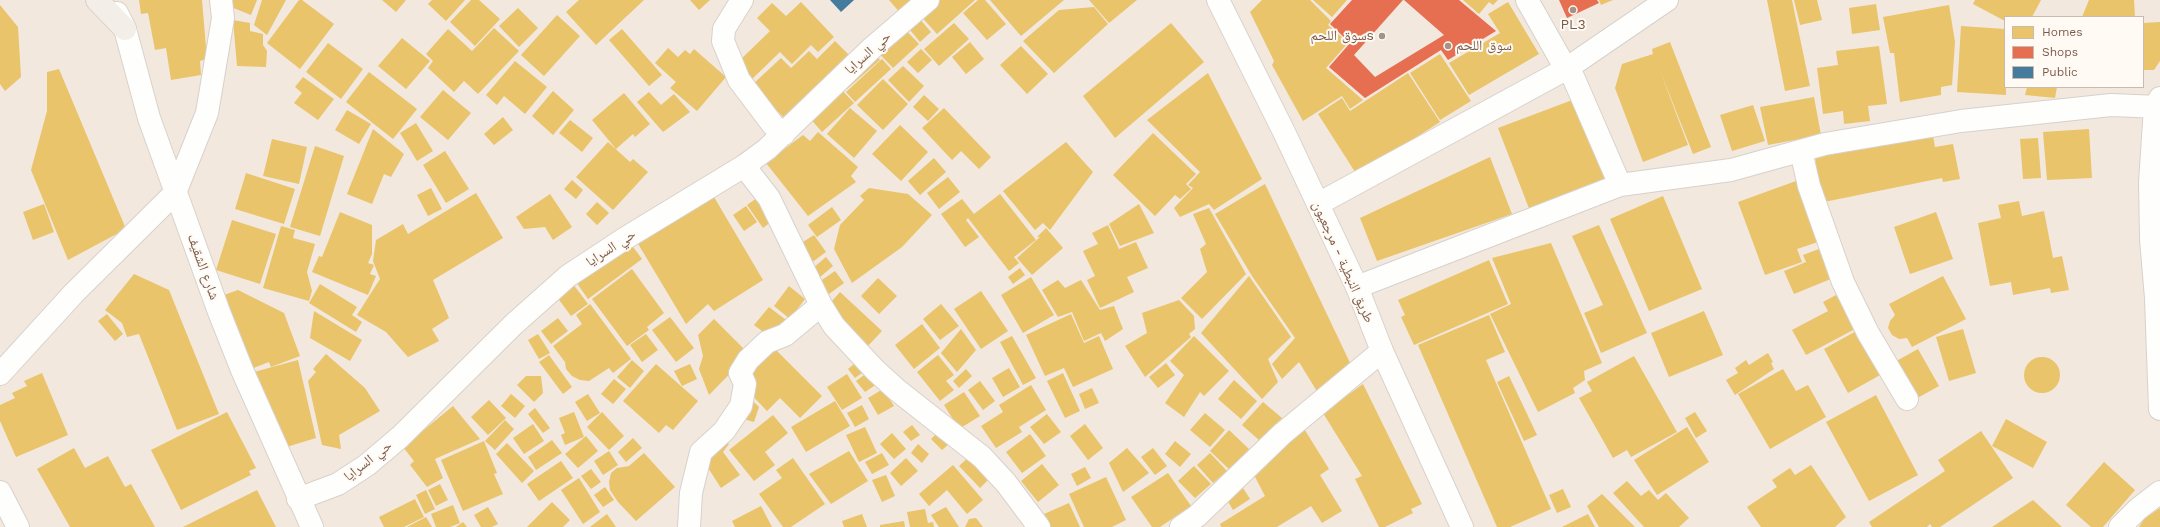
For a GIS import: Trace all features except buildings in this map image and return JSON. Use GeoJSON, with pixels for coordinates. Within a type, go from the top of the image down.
{"type":"FeatureCollection","features":[{"type":"Feature","properties":{"kind":"main road"},"geometry":{"type":"LineString","coordinates":[[97,0],[125,29]]}},
{"type":"Feature","properties":{"kind":"street","name":"شارع الشقيف"},"geometry":{"type":"LineString","coordinates":[[112,0],[125,29],[149,118],[175,193],[242,370],[298,500],[312,527]]}},
{"type":"Feature","properties":{"kind":"street"},"geometry":{"type":"LineString","coordinates":[[0,374],[74,293],[175,193],[207,113],[223,18],[221,0]]}},
{"type":"Feature","properties":{"kind":"street"},"geometry":{"type":"LineString","coordinates":[[742,0],[724,29],[723,41],[739,80],[773,125],[784,134]]}},
{"type":"Feature","properties":{"kind":"street","name":"حي السرايا"},"geometry":{"type":"LineString","coordinates":[[298,500],[338,484],[367,465],[400,437],[514,324],[568,276],[624,239],[744,166],[784,134],[873,47],[928,0]]}},
{"type":"Feature","properties":{"kind":"street","name":"طريق النبطية - مرجعيون"},"geometry":{"type":"LineString","coordinates":[[1218,0],[1358,287],[1382,351],[1462,527]]}},
{"type":"Feature","properties":{"kind":"street"},"geometry":{"type":"LineString","coordinates":[[1527,0],[1566,68],[1571,72],[1585,100],[1620,185]]}},
{"type":"Feature","properties":{"kind":"street"},"geometry":{"type":"LineString","coordinates":[[1318,204],[1566,68],[1667,0]]}},
{"type":"Feature","properties":{"kind":"street"},"geometry":{"type":"LineString","coordinates":[[1358,287],[1620,185],[1731,170],[1825,144],[1969,120],[2111,105],[2158,104],[2150,182],[2150,210],[2160,409]]}},
{"type":"Feature","properties":{"kind":"street"},"geometry":{"type":"LineString","coordinates":[[1801,151],[1810,186],[1843,282],[1868,333],[1907,400]]}},
{"type":"Feature","properties":{"kind":"street"},"geometry":{"type":"LineString","coordinates":[[744,166],[768,198],[821,305],[834,326],[875,370],[982,457],[1006,483],[1039,527]]}},
{"type":"Feature","properties":{"kind":"street"},"geometry":{"type":"LineString","coordinates":[[689,527],[691,493],[701,452],[724,431],[741,406],[745,384],[740,373],[748,360],[767,342],[785,335],[821,305]]}},
{"type":"Feature","properties":{"kind":"street"},"geometry":{"type":"LineString","coordinates":[[1181,527],[1198,516],[1282,434],[1382,351]]}},
{"type":"Feature","properties":{"kind":"street"},"geometry":{"type":"LineString","coordinates":[[0,492],[18,527]]}},
{"type":"Feature","properties":{"kind":"street"},"geometry":{"type":"LineString","coordinates":[[2120,527],[2138,509],[2160,492]]}},
{"type":"Feature","properties":{"kind":"shaded area"},"geometry":{"type":"Polygon","coordinates":[[[0,0],[2160,0],[2160,527],[0,527],[0,0]]]}},
{"type":"Feature","properties":{"kind":"place","name":"PL3"},"geometry":{"type":"Point","coordinates":[1573,10]}},
{"type":"Feature","properties":{"kind":"place","name":"سوق اللحمs"},"geometry":{"type":"Point","coordinates":[1382,36]}},
{"type":"Feature","properties":{"kind":"place","name":"سوق اللحم"},"geometry":{"type":"Point","coordinates":[1448,46]}}]}
